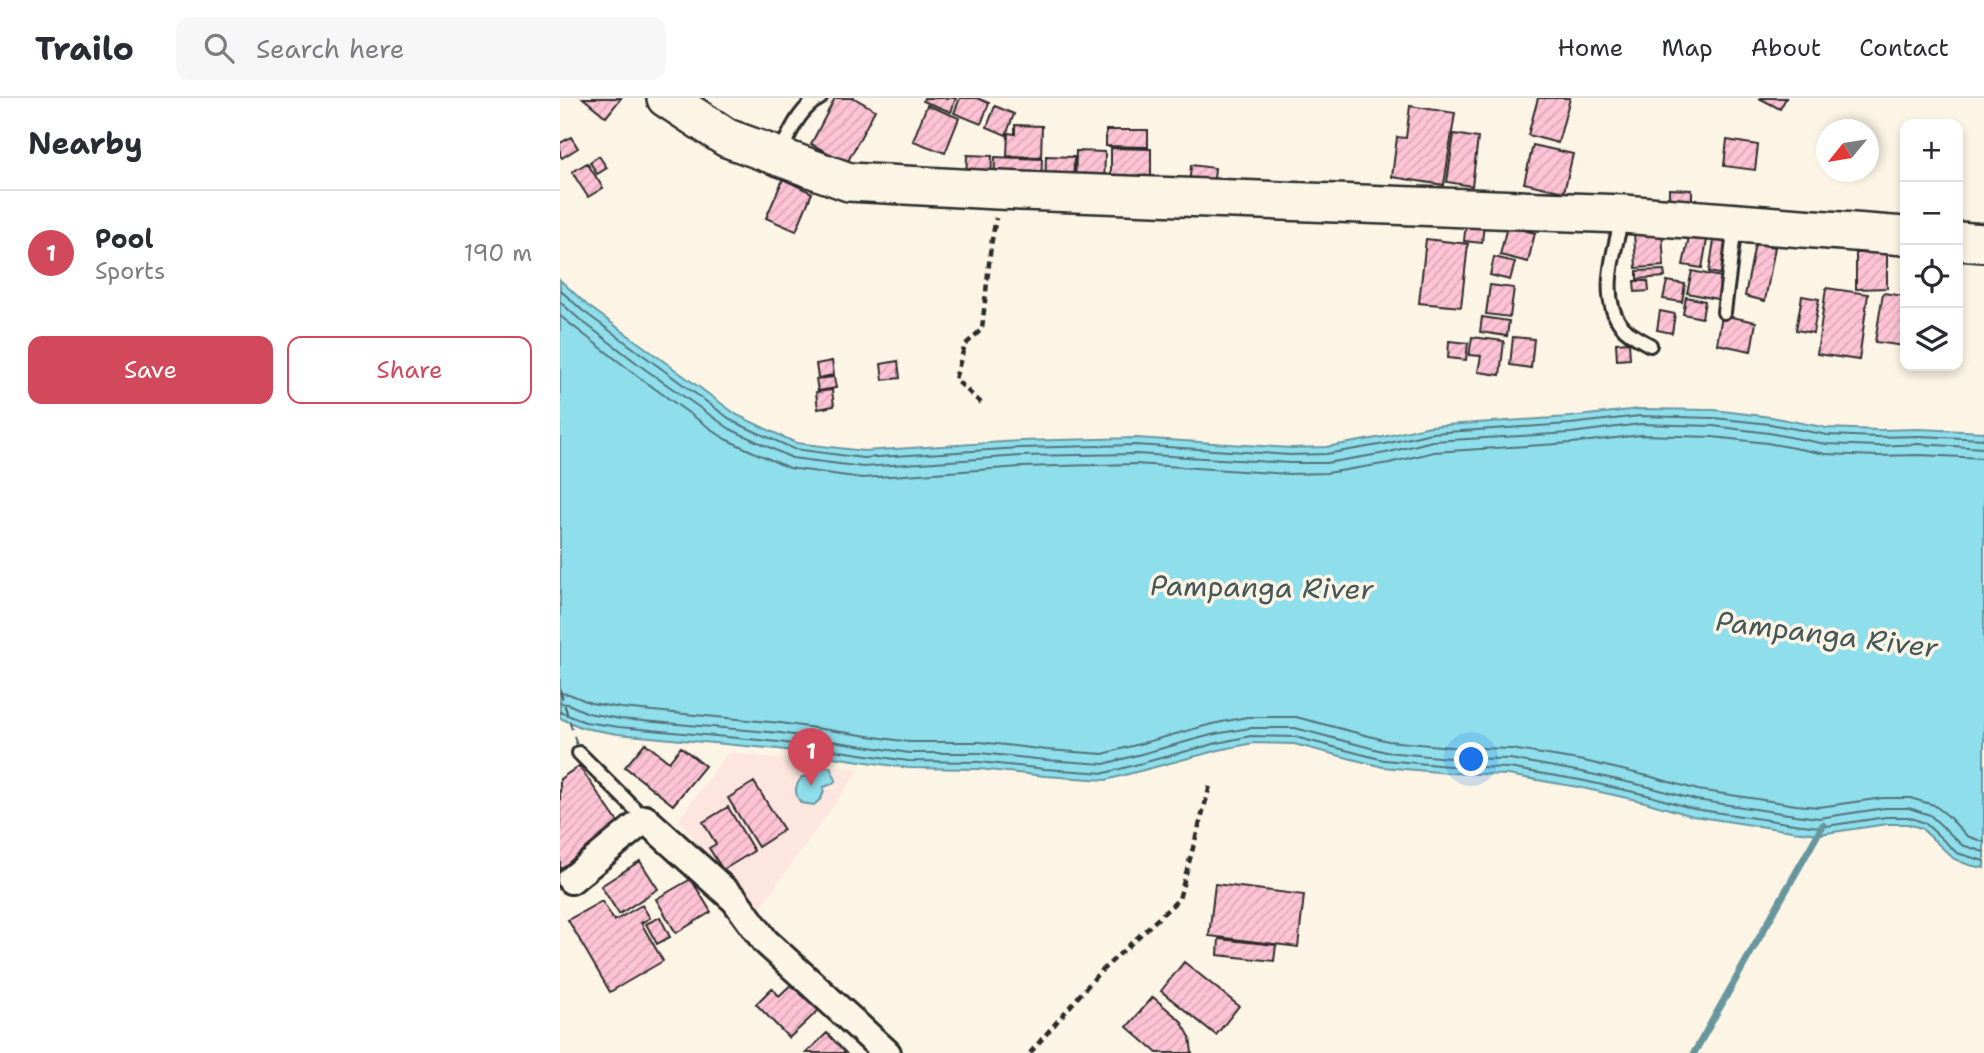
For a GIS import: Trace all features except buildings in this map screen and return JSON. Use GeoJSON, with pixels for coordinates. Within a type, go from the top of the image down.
{"type":"FeatureCollection","features":[{"type":"Feature","properties":{"kind":"main road"},"geometry":{"type":"LineString","coordinates":[[666,98],[727,138],[849,182],[1623,214],[1900,236]]}},
{"type":"Feature","properties":{"kind":"main road"},"geometry":{"type":"LineString","coordinates":[[1963,241],[1984,243]]}},
{"type":"Feature","properties":{"kind":"street"},"geometry":{"type":"LineString","coordinates":[[571,880],[645,819],[735,900],[765,941],[887,1053]]}},
{"type":"Feature","properties":{"kind":"lane"},"geometry":{"type":"LineString","coordinates":[[778,157],[796,121],[806,108],[820,98]]}},
{"type":"Feature","properties":{"kind":"lane"},"geometry":{"type":"LineString","coordinates":[[1623,214],[1609,274],[1611,306],[1622,327],[1650,345]]}},
{"type":"Feature","properties":{"kind":"lane"},"geometry":{"type":"LineString","coordinates":[[1724,312],[1735,221]]}},
{"type":"Feature","properties":{"kind":"lane"},"geometry":{"type":"LineString","coordinates":[[579,753],[645,819]]}},
{"type":"Feature","properties":{"kind":"path"},"geometry":{"type":"LineString","coordinates":[[981,403],[955,379],[965,345],[982,329],[997,190]]}},
{"type":"Feature","properties":{"kind":"path"},"geometry":{"type":"LineString","coordinates":[[1030,1053],[1097,975],[1179,899],[1211,782]]}},
{"type":"Feature","properties":{"kind":"shaded area"},"geometry":{"type":"Polygon","coordinates":[[[728,752],[860,769],[759,909],[710,861],[679,819],[728,752]]]}},
{"type":"Feature","properties":{"kind":"water","name":"Pampanga River"},"geometry":{"type":"Polygon","coordinates":[[[560,280],[587,305],[737,415],[796,443],[864,451],[1020,441],[1136,438],[1291,448],[1326,447],[1430,426],[1570,417],[1639,409],[1714,410],[1827,428],[1984,432],[1984,868],[1954,859],[1921,828],[1907,824],[1887,824],[1820,834],[1792,831],[1693,816],[1578,787],[1508,775],[1383,767],[1294,744],[1253,743],[1106,780],[979,769],[908,768],[778,749],[618,734],[583,728],[560,718],[560,280]]]}},
{"type":"Feature","properties":{"kind":"water"},"geometry":{"type":"Polygon","coordinates":[[[823,767],[830,767],[836,780],[824,787],[822,797],[814,805],[801,803],[796,790],[799,781],[802,777],[812,776],[823,767]]]}},
{"type":"Feature","properties":{"kind":"waterway"},"geometry":{"type":"LineString","coordinates":[[1694,1053],[1823,825]]}},
{"type":"Feature","properties":{"kind":"ferry route"},"geometry":{"type":"LineString","coordinates":[[560,690],[578,749]]}},
{"type":"Feature","properties":{"kind":"place","name":"Pool"},"geometry":{"type":"Point","coordinates":[811,786]}}]}
